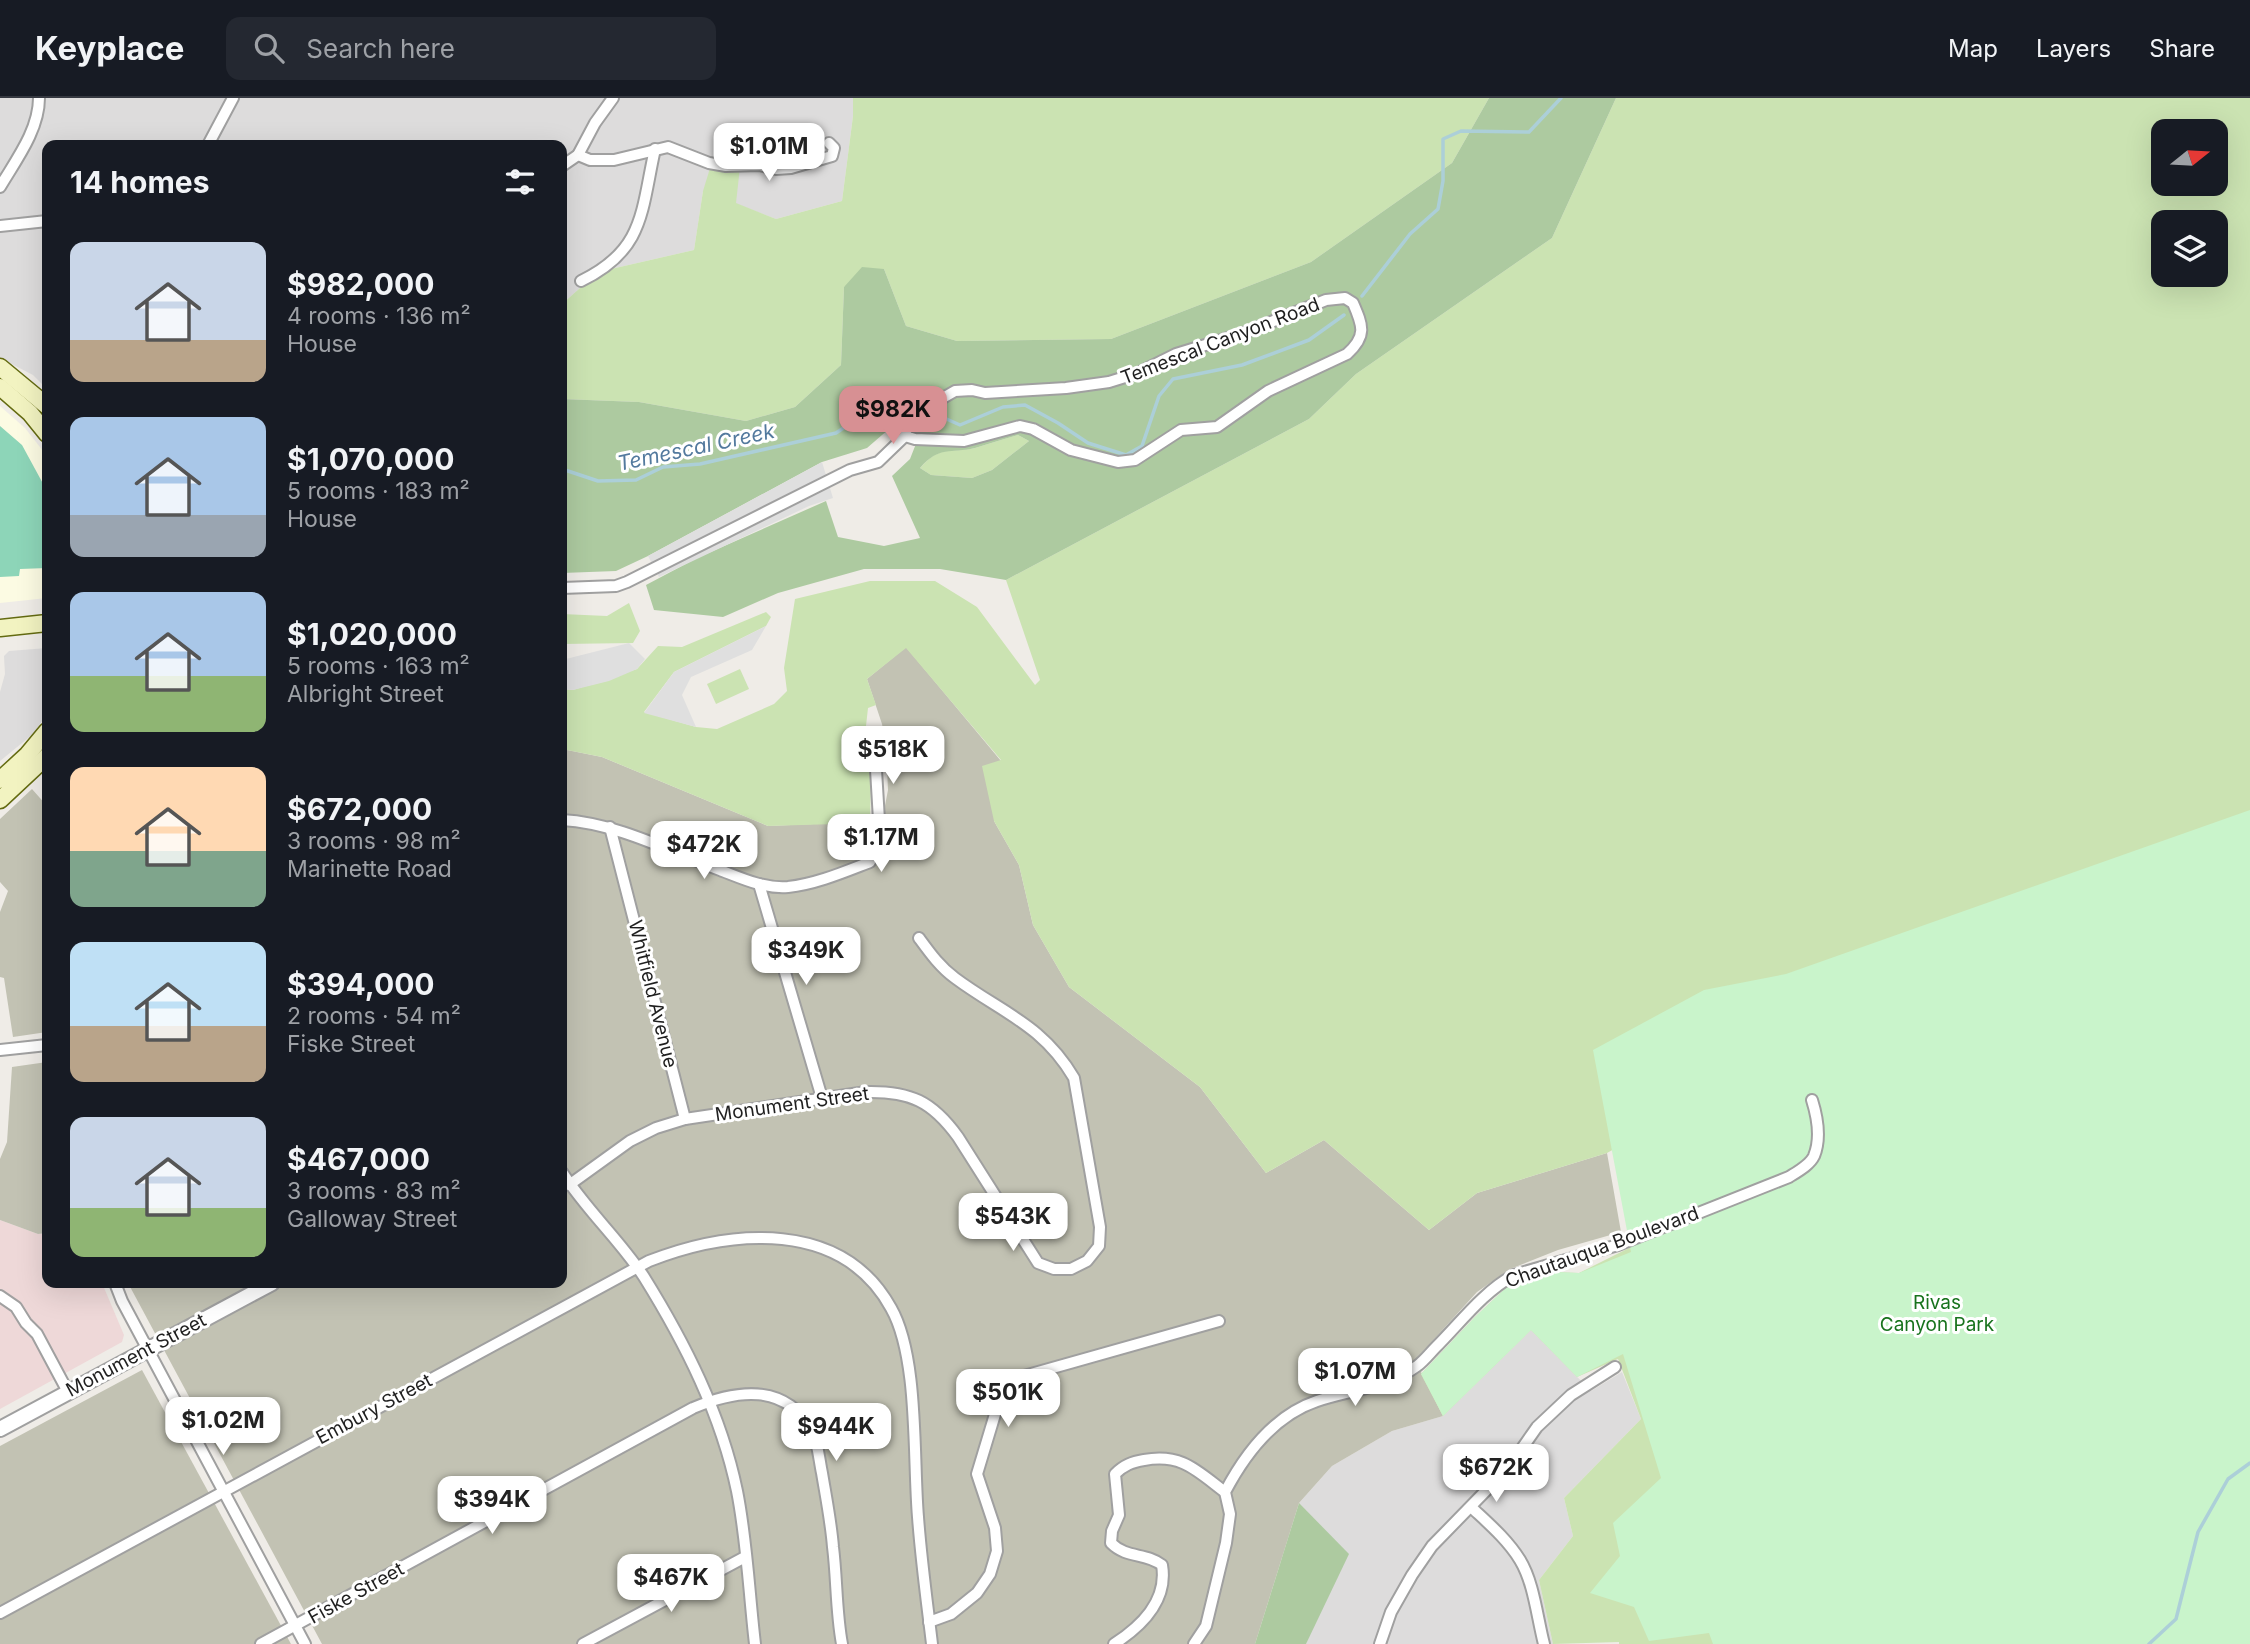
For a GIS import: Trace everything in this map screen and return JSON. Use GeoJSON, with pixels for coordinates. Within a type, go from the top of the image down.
{"type":"FeatureCollection","features":[{"type":"Feature","properties":{"kind":"main road"},"geometry":{"type":"LineString","coordinates":[[0,367],[42,402]]}},
{"type":"Feature","properties":{"kind":"main road"},"geometry":{"type":"LineString","coordinates":[[0,387],[42,427]]}},
{"type":"Feature","properties":{"kind":"main road"},"geometry":{"type":"LineString","coordinates":[[0,628],[42,624]]}},
{"type":"Feature","properties":{"kind":"main road"},"geometry":{"type":"LineString","coordinates":[[0,780],[27,755],[42,736]]}},
{"type":"Feature","properties":{"kind":"main road"},"geometry":{"type":"LineString","coordinates":[[0,800],[42,761]]}},
{"type":"Feature","properties":{"kind":"street"},"geometry":{"type":"LineString","coordinates":[[0,187],[23,150],[33,125],[39,98]]}},
{"type":"Feature","properties":{"kind":"street"},"geometry":{"type":"LineString","coordinates":[[211,140],[233,98]]}},
{"type":"Feature","properties":{"kind":"street"},"geometry":{"type":"LineString","coordinates":[[567,163],[578,155],[595,123],[613,98]]}},
{"type":"Feature","properties":{"kind":"street"},"geometry":{"type":"LineString","coordinates":[[578,155],[590,160],[614,160],[668,147],[709,163],[791,169],[832,156],[834,148],[830,143]]}},
{"type":"Feature","properties":{"kind":"street"},"geometry":{"type":"LineString","coordinates":[[581,281],[603,270],[622,253],[636,233],[654,149]]}},
{"type":"Feature","properties":{"kind":"street"},"geometry":{"type":"LineString","coordinates":[[0,226],[42,222]]}},
{"type":"Feature","properties":{"kind":"street","name":"Temescal Canyon Road"},"geometry":{"type":"LineString","coordinates":[[567,589],[616,586],[627,582],[850,470],[878,463],[905,436],[915,414],[955,391],[972,390],[985,393],[1066,388],[1109,382],[1138,373],[1176,354],[1241,334],[1326,300],[1345,298],[1353,303],[1361,320],[1361,337],[1347,354],[1268,391],[1217,427],[1181,430],[1135,460],[1118,462],[1071,450],[1034,429],[1020,426],[964,441],[915,439],[905,436]]}},
{"type":"Feature","properties":{"kind":"street"},"geometry":{"type":"LineString","coordinates":[[567,820],[610,827],[759,884],[786,887],[823,879],[870,862],[880,837],[874,736]]}},
{"type":"Feature","properties":{"kind":"street","name":"Whitfield Avenue"},"geometry":{"type":"LineString","coordinates":[[610,827],[685,1119]]}},
{"type":"Feature","properties":{"kind":"street"},"geometry":{"type":"LineString","coordinates":[[759,884],[822,1098]]}},
{"type":"Feature","properties":{"kind":"street","name":"Monument Street"},"geometry":{"type":"LineString","coordinates":[[569,1185],[630,1141],[656,1128],[685,1119],[822,1098],[886,1092],[924,1101],[944,1117],[1038,1263],[1054,1269],[1070,1269],[1087,1261],[1099,1246],[1100,1227],[1074,1078],[1062,1057],[1043,1037],[954,978],[936,961],[919,938]]}},
{"type":"Feature","properties":{"kind":"street"},"geometry":{"type":"LineString","coordinates":[[0,1050],[42,1046]]}},
{"type":"Feature","properties":{"kind":"street","name":"Chautauqua Boulevard"},"geometry":{"type":"LineString","coordinates":[[1225,1492],[1242,1461],[1291,1412],[1317,1401],[1375,1386],[1417,1367],[1482,1298],[1501,1282],[1514,1275],[1618,1245],[1789,1177],[1814,1156],[1817,1137],[1812,1100]]}},
{"type":"Feature","properties":{"kind":"street"},"geometry":{"type":"LineString","coordinates":[[567,1181],[638,1268],[679,1335],[709,1401],[737,1491],[755,1644]]}},
{"type":"Feature","properties":{"kind":"street","name":"Embury Street"},"geometry":{"type":"LineString","coordinates":[[0,1613],[223,1490],[638,1268],[680,1249],[720,1240],[773,1237],[799,1241],[841,1256],[870,1277],[892,1309],[907,1349],[918,1519],[932,1644]]}},
{"type":"Feature","properties":{"kind":"street"},"geometry":{"type":"LineString","coordinates":[[117,1288],[147,1349],[305,1644]]}},
{"type":"Feature","properties":{"kind":"street","name":"Monument Street"},"geometry":{"type":"LineString","coordinates":[[0,1429],[263,1288]]}},
{"type":"Feature","properties":{"kind":"street"},"geometry":{"type":"LineString","coordinates":[[0,1296],[16,1307],[37,1334],[68,1392]]}},
{"type":"Feature","properties":{"kind":"street"},"geometry":{"type":"LineString","coordinates":[[929,1622],[951,1614],[977,1593],[990,1574],[998,1551],[995,1528],[977,1474],[1002,1391],[1010,1380],[1219,1321]]}},
{"type":"Feature","properties":{"kind":"street"},"geometry":{"type":"LineString","coordinates":[[1380,1644],[1391,1612],[1432,1546],[1509,1467],[1537,1427],[1571,1395],[1615,1367]]}},
{"type":"Feature","properties":{"kind":"street"},"geometry":{"type":"LineString","coordinates":[[709,1401],[741,1393],[762,1394],[779,1399],[796,1411],[812,1431],[831,1534],[842,1644]]}},
{"type":"Feature","properties":{"kind":"street","name":"Fiske Street"},"geometry":{"type":"LineString","coordinates":[[261,1644],[709,1401]]}},
{"type":"Feature","properties":{"kind":"street"},"geometry":{"type":"LineString","coordinates":[[1114,1644],[1141,1623],[1161,1596],[1164,1580],[1162,1565],[1153,1558],[1120,1552],[1111,1543],[1112,1531],[1119,1515],[1115,1474],[1123,1466],[1134,1462],[1169,1458],[1186,1462],[1225,1492],[1230,1514],[1226,1543],[1206,1626],[1194,1644]]}},
{"type":"Feature","properties":{"kind":"street"},"geometry":{"type":"LineString","coordinates":[[1471,1507],[1500,1535],[1521,1561],[1544,1644]]}},
{"type":"Feature","properties":{"kind":"street"},"geometry":{"type":"LineString","coordinates":[[583,1644],[745,1557]]}},
{"type":"Feature","properties":{"kind":"shaded area"},"geometry":{"type":"Polygon","coordinates":[[[0,98],[853,98],[842,201],[776,219],[703,191],[694,250],[598,272],[567,300],[567,140],[42,140],[42,384],[33,375],[0,358],[0,98]]]}},
{"type":"Feature","properties":{"kind":"shaded area"},"geometry":{"type":"Polygon","coordinates":[[[0,406],[25,428],[42,450],[42,599],[0,603],[0,406]]]}},
{"type":"Feature","properties":{"kind":"shaded area"},"geometry":{"type":"Polygon","coordinates":[[[822,462],[833,498],[809,506],[659,577],[648,556],[822,462]]]}},
{"type":"Feature","properties":{"kind":"shaded area"},"geometry":{"type":"Polygon","coordinates":[[[766,626],[752,650],[691,677],[682,695],[696,727],[644,713],[674,672],[766,626]]]}},
{"type":"Feature","properties":{"kind":"shaded area"},"geometry":{"type":"Polygon","coordinates":[[[629,643],[645,659],[637,669],[609,681],[573,690],[567,689],[567,659],[629,643]]]}},
{"type":"Feature","properties":{"kind":"shaded area"},"geometry":{"type":"Polygon","coordinates":[[[906,647],[1001,761],[994,821],[1019,865],[1033,925],[1069,987],[1200,1087],[1266,1173],[1324,1140],[1429,1230],[1477,1193],[1607,1153],[1621,1232],[1558,1250],[1510,1269],[1477,1292],[1415,1360],[1443,1416],[1392,1431],[1332,1466],[1299,1503],[1255,1644],[322,1644],[131,1288],[567,1288],[567,750],[602,757],[768,826],[882,821],[888,790],[886,744],[867,679],[906,647]]]}},
{"type":"Feature","properties":{"kind":"shaded area"},"geometry":{"type":"Polygon","coordinates":[[[42,648],[42,721],[33,734],[0,761],[0,692],[5,674],[4,656],[9,651],[42,648]]]}},
{"type":"Feature","properties":{"kind":"shaded area"},"geometry":{"type":"Polygon","coordinates":[[[32,789],[42,800],[42,1033],[13,1037],[4,978],[0,977],[0,912],[8,891],[0,882],[0,819],[32,789]]]}},
{"type":"Feature","properties":{"kind":"shaded area"},"geometry":{"type":"Polygon","coordinates":[[[42,1063],[42,1234],[0,1220],[0,1159],[7,1142],[12,1067],[42,1063]]]}},
{"type":"Feature","properties":{"kind":"shaded area"},"geometry":{"type":"Polygon","coordinates":[[[0,1220],[42,1234],[42,1288],[104,1288],[124,1335],[122,1342],[0,1409],[0,1220]]]}},
{"type":"Feature","properties":{"kind":"shaded area"},"geometry":{"type":"Polygon","coordinates":[[[1531,1330],[1591,1391],[1622,1372],[1641,1419],[1564,1498],[1573,1536],[1539,1580],[1553,1644],[1306,1644],[1311,1631],[1299,1503],[1332,1466],[1392,1431],[1443,1416],[1531,1330]]]}},
{"type":"Feature","properties":{"kind":"shaded area"},"geometry":{"type":"Polygon","coordinates":[[[142,1370],[291,1644],[0,1644],[0,1446],[142,1370]]]}},
{"type":"Feature","properties":{"kind":"green space"},"geometry":{"type":"Polygon","coordinates":[[[853,98],[1489,98],[1452,163],[1311,262],[1111,339],[957,341],[906,326],[884,269],[844,287],[841,365],[795,407],[746,421],[639,402],[567,399],[567,300],[598,272],[694,250],[703,191],[711,165],[740,167],[736,203],[776,219],[842,201],[853,98]]]}},
{"type":"Feature","properties":{"kind":"green space"},"geometry":{"type":"Polygon","coordinates":[[[1489,98],[1616,98],[1552,238],[1356,374],[1309,419],[1006,580],[940,569],[864,569],[778,593],[723,617],[654,610],[646,585],[697,558],[826,501],[838,537],[884,546],[920,538],[892,476],[910,459],[919,436],[904,416],[867,448],[822,462],[616,571],[567,573],[567,399],[639,402],[746,421],[795,407],[841,365],[844,287],[862,267],[884,269],[906,326],[957,341],[1111,339],[1311,262],[1452,163],[1489,98]],[[1018,435],[975,448],[940,453],[920,468],[931,475],[972,478],[992,470],[1029,441],[1018,435]]]}},
{"type":"Feature","properties":{"kind":"green space"},"geometry":{"type":"Polygon","coordinates":[[[1616,98],[2250,98],[2250,1253],[2107,1644],[1553,1644],[1539,1580],[1573,1536],[1564,1498],[1641,1419],[1618,1359],[1577,1377],[1531,1330],[1443,1416],[1421,1374],[1509,1285],[1556,1272],[1579,1273],[1641,1242],[1730,1084],[1607,1153],[1477,1193],[1429,1230],[1324,1140],[1266,1173],[1200,1087],[1069,987],[1033,925],[1019,865],[994,821],[982,766],[1001,760],[906,648],[867,679],[876,705],[868,708],[866,726],[871,775],[870,823],[768,826],[602,757],[567,750],[567,689],[573,690],[637,669],[658,646],[682,647],[766,612],[771,617],[766,626],[674,672],[644,712],[696,727],[717,729],[774,704],[787,691],[784,668],[795,599],[870,581],[935,581],[977,607],[1035,685],[1040,680],[1006,580],[1309,419],[1356,374],[1552,238],[1616,98]]]}},
{"type":"Feature","properties":{"kind":"green space"},"geometry":{"type":"Polygon","coordinates":[[[0,426],[22,445],[42,482],[42,568],[20,569],[19,576],[0,577],[0,426]]]}},
{"type":"Feature","properties":{"kind":"green space"},"geometry":{"type":"Polygon","coordinates":[[[1018,435],[1029,441],[992,470],[972,478],[931,475],[920,468],[927,460],[940,453],[975,448],[1018,435]]]}},
{"type":"Feature","properties":{"kind":"green space"},"geometry":{"type":"Polygon","coordinates":[[[629,603],[640,631],[633,643],[567,644],[567,614],[607,616],[629,603]]]}},
{"type":"Feature","properties":{"kind":"green space"},"geometry":{"type":"Polygon","coordinates":[[[740,669],[749,689],[716,704],[707,684],[740,669]]]}},
{"type":"Feature","properties":{"kind":"green space","name":"Rivas Canyon Park"},"geometry":{"type":"Polygon","coordinates":[[[2250,810],[2250,1644],[1713,1644],[1709,1633],[1649,1641],[1634,1607],[1590,1593],[1620,1556],[1613,1523],[1661,1478],[1623,1354],[1577,1377],[1531,1330],[1443,1416],[1421,1374],[1509,1285],[1556,1272],[1579,1273],[1631,1252],[1593,1050],[1704,990],[1786,974],[2250,810]]]}},
{"type":"Feature","properties":{"kind":"green space"},"geometry":{"type":"Polygon","coordinates":[[[1299,1503],[1349,1554],[1306,1644],[1255,1644],[1299,1503]]]}},
{"type":"Feature","properties":{"kind":"waterway","name":"Temescal Creek"},"geometry":{"type":"LineString","coordinates":[[1362,296],[1410,234],[1438,209],[1443,181],[1443,139],[1461,131],[1529,132],[1561,98]]}},
{"type":"Feature","properties":{"kind":"waterway","name":"Temescal Creek"},"geometry":{"type":"LineString","coordinates":[[933,413],[960,425],[1003,407],[1025,405],[1088,443],[1126,455],[1142,446],[1159,396],[1173,379],[1242,365],[1309,340],[1344,315]]}},
{"type":"Feature","properties":{"kind":"waterway","name":"Temescal Creek"},"geometry":{"type":"LineString","coordinates":[[567,471],[598,481],[636,480],[663,467],[700,464],[836,433],[881,403],[912,399]]}},
{"type":"Feature","properties":{"kind":"waterway"},"geometry":{"type":"LineString","coordinates":[[2149,1644],[2176,1619],[2198,1532],[2228,1479],[2250,1463]]}}]}
